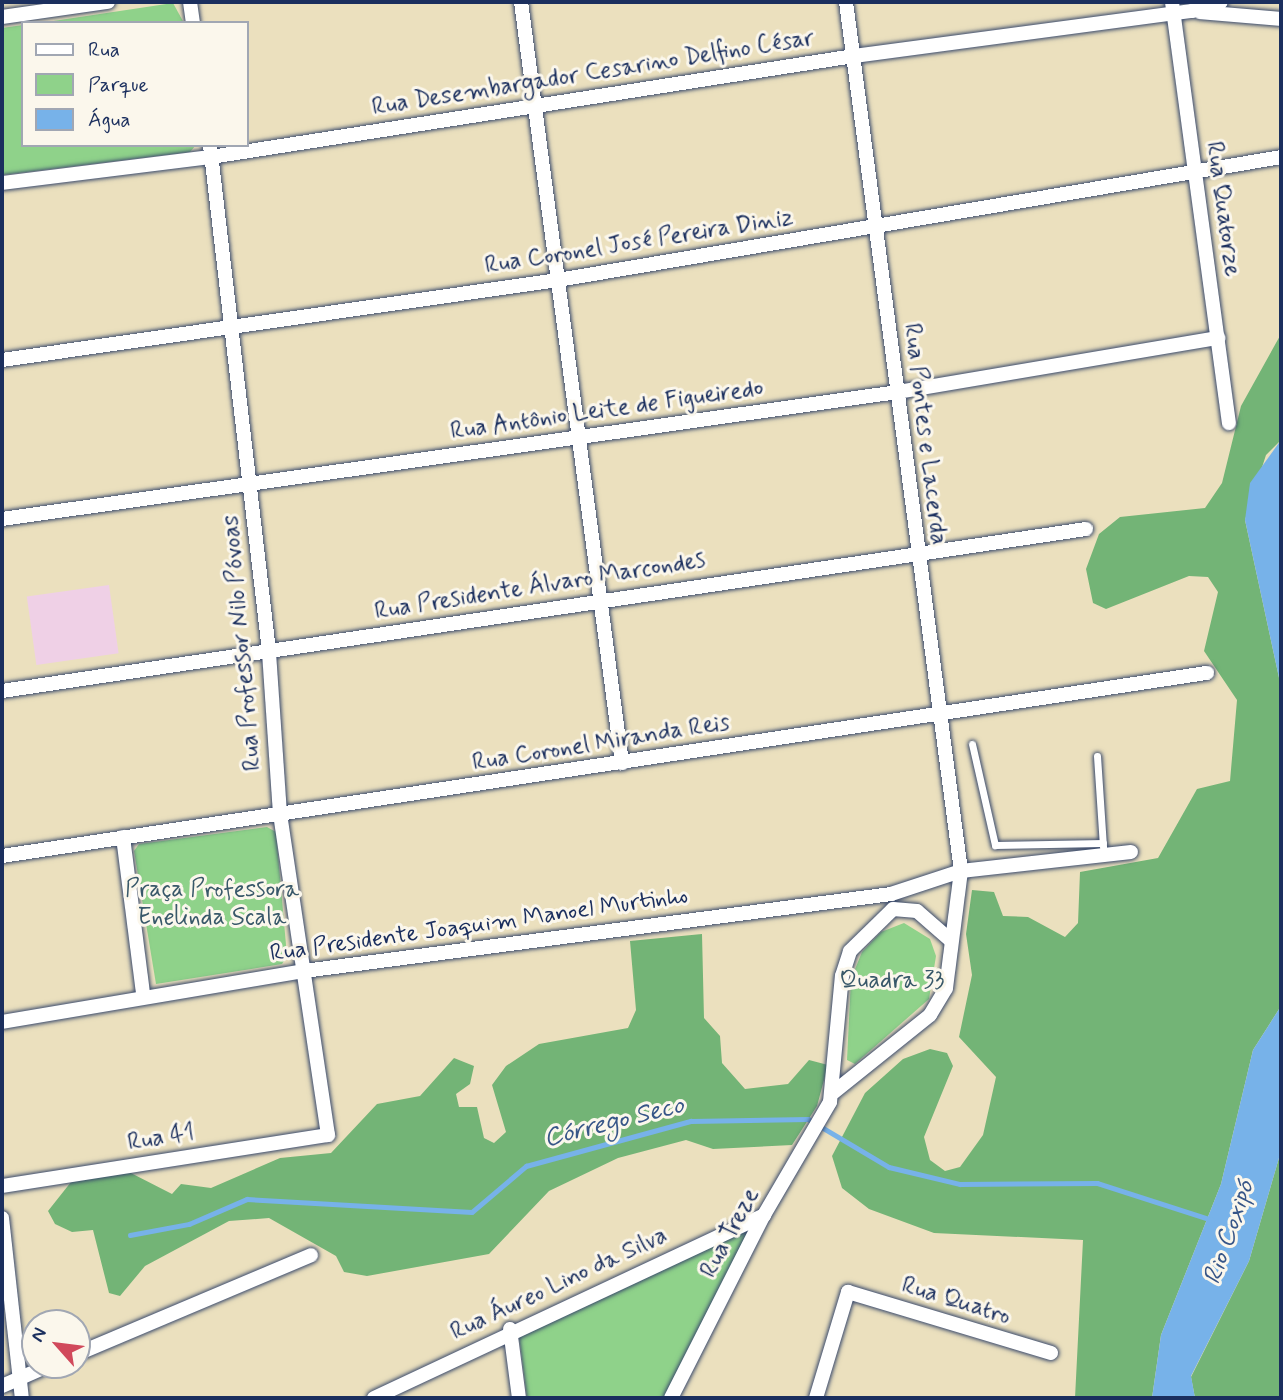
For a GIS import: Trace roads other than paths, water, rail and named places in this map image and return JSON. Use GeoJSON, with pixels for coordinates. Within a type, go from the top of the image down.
{"type":"FeatureCollection","features":[{"type":"Feature","properties":{"kind":"street"},"geometry":{"type":"LineString","coordinates":[[2,17],[108,2]]}},
{"type":"Feature","properties":{"kind":"street"},"geometry":{"type":"LineString","coordinates":[[190,2],[193,21]]}},
{"type":"Feature","properties":{"kind":"street"},"geometry":{"type":"LineString","coordinates":[[521,2],[622,763]]}},
{"type":"Feature","properties":{"kind":"street","name":"Rua Pontes e Lacerda"},"geometry":{"type":"LineString","coordinates":[[846,2],[898,392],[916,552],[961,871]]}},
{"type":"Feature","properties":{"kind":"street","name":"Rua Desembargador Cesarino Delfino César"},"geometry":{"type":"LineString","coordinates":[[1192,11],[1221,2]]}},
{"type":"Feature","properties":{"kind":"street","name":"Rua Desembargador Cesarino Delfino César"},"geometry":{"type":"LineString","coordinates":[[248,145],[1173,8],[1281,19]]}},
{"type":"Feature","properties":{"kind":"street","name":"Rua Quatorze"},"geometry":{"type":"LineString","coordinates":[[1173,8],[1229,423]]}},
{"type":"Feature","properties":{"kind":"street","name":"Rua Desembargador Cesarino Delfino César"},"geometry":{"type":"LineString","coordinates":[[2,183],[238,147]]}},
{"type":"Feature","properties":{"kind":"street","name":"Rua Professor Nilo Póvoas"},"geometry":{"type":"LineString","coordinates":[[210,151],[269,651],[280,814],[328,1135]]}},
{"type":"Feature","properties":{"kind":"street","name":"Rua Coronel José Pereira Diniz"},"geometry":{"type":"LineString","coordinates":[[2,360],[558,280],[1281,157]]}},
{"type":"Feature","properties":{"kind":"street","name":"Rua Antônio Leite de Figueiredo"},"geometry":{"type":"LineString","coordinates":[[2,519],[898,392],[1217,338]]}},
{"type":"Feature","properties":{"kind":"street","name":"Rua Presidente Álvaro Marcondes"},"geometry":{"type":"LineString","coordinates":[[2,691],[600,599],[1086,529]]}},
{"type":"Feature","properties":{"kind":"street","name":"Rua Coronel Miranda Reis"},"geometry":{"type":"LineString","coordinates":[[2,856],[1207,673]]}},
{"type":"Feature","properties":{"kind":"street"},"geometry":{"type":"LineString","coordinates":[[123,837],[143,994]]}},
{"type":"Feature","properties":{"kind":"street","name":"Rua Presidente Joaquim Manoel Murtinho"},"geometry":{"type":"LineString","coordinates":[[2,1022],[143,994],[304,971],[892,901],[961,871],[1104,849],[1131,852]]}},
{"type":"Feature","properties":{"kind":"street","name":"Rua Treze"},"geometry":{"type":"LineString","coordinates":[[671,1398],[764,1214],[832,1097],[930,1015],[946,988],[948,939],[961,871]]}},
{"type":"Feature","properties":{"kind":"street"},"geometry":{"type":"LineString","coordinates":[[892,901],[917,911],[948,939]]}},
{"type":"Feature","properties":{"kind":"street","name":"Rua Treze"},"geometry":{"type":"LineString","coordinates":[[832,1097],[842,976],[850,951],[892,901]]}},
{"type":"Feature","properties":{"kind":"street","name":"Rua 41"},"geometry":{"type":"LineString","coordinates":[[2,1186],[328,1135]]}},
{"type":"Feature","properties":{"kind":"street","name":"Rua Áureo Lino da Silva"},"geometry":{"type":"LineString","coordinates":[[374,1398],[510,1329],[764,1214]]}},
{"type":"Feature","properties":{"kind":"street"},"geometry":{"type":"LineString","coordinates":[[2,1218],[8,1344],[19,1378],[22,1398]]}},
{"type":"Feature","properties":{"kind":"street"},"geometry":{"type":"LineString","coordinates":[[91,1347],[311,1255]]}},
{"type":"Feature","properties":{"kind":"street","name":"Rua Quatro"},"geometry":{"type":"LineString","coordinates":[[816,1398],[848,1292],[1051,1353]]}},
{"type":"Feature","properties":{"kind":"street"},"geometry":{"type":"LineString","coordinates":[[510,1329],[519,1398]]}},
{"type":"Feature","properties":{"kind":"street"},"geometry":{"type":"LineString","coordinates":[[2,1386],[19,1378]]}},
{"type":"Feature","properties":{"kind":"lane"},"geometry":{"type":"LineString","coordinates":[[972,744],[995,845],[1104,849],[1097,756]]}},
{"type":"Feature","properties":{"kind":"water"},"geometry":{"type":"Polygon","coordinates":[[[1281,440],[1281,687],[1245,520],[1250,483],[1281,440]]]}},
{"type":"Feature","properties":{"kind":"water","name":"Rio Coxipó"},"geometry":{"type":"Polygon","coordinates":[[[1281,1006],[1281,1151],[1249,1261],[1191,1376],[1195,1398],[1152,1398],[1161,1335],[1221,1184],[1253,1050],[1281,1006]]]}},
{"type":"Feature","properties":{"kind":"waterway","name":"Córrego Seco"},"geometry":{"type":"LineString","coordinates":[[130,1235],[189,1224],[247,1199],[472,1212],[526,1166],[691,1121],[808,1119],[889,1167],[960,1184],[1097,1183],[1212,1220]]}},
{"type":"Feature","properties":{"kind":"park label","name":"Praça Professora Enelinda Scala"},"geometry":{"type":"Point","coordinates":[212,904]}},
{"type":"Feature","properties":{"kind":"park label","name":"Quadra 33"},"geometry":{"type":"Point","coordinates":[892,981]}}]}
